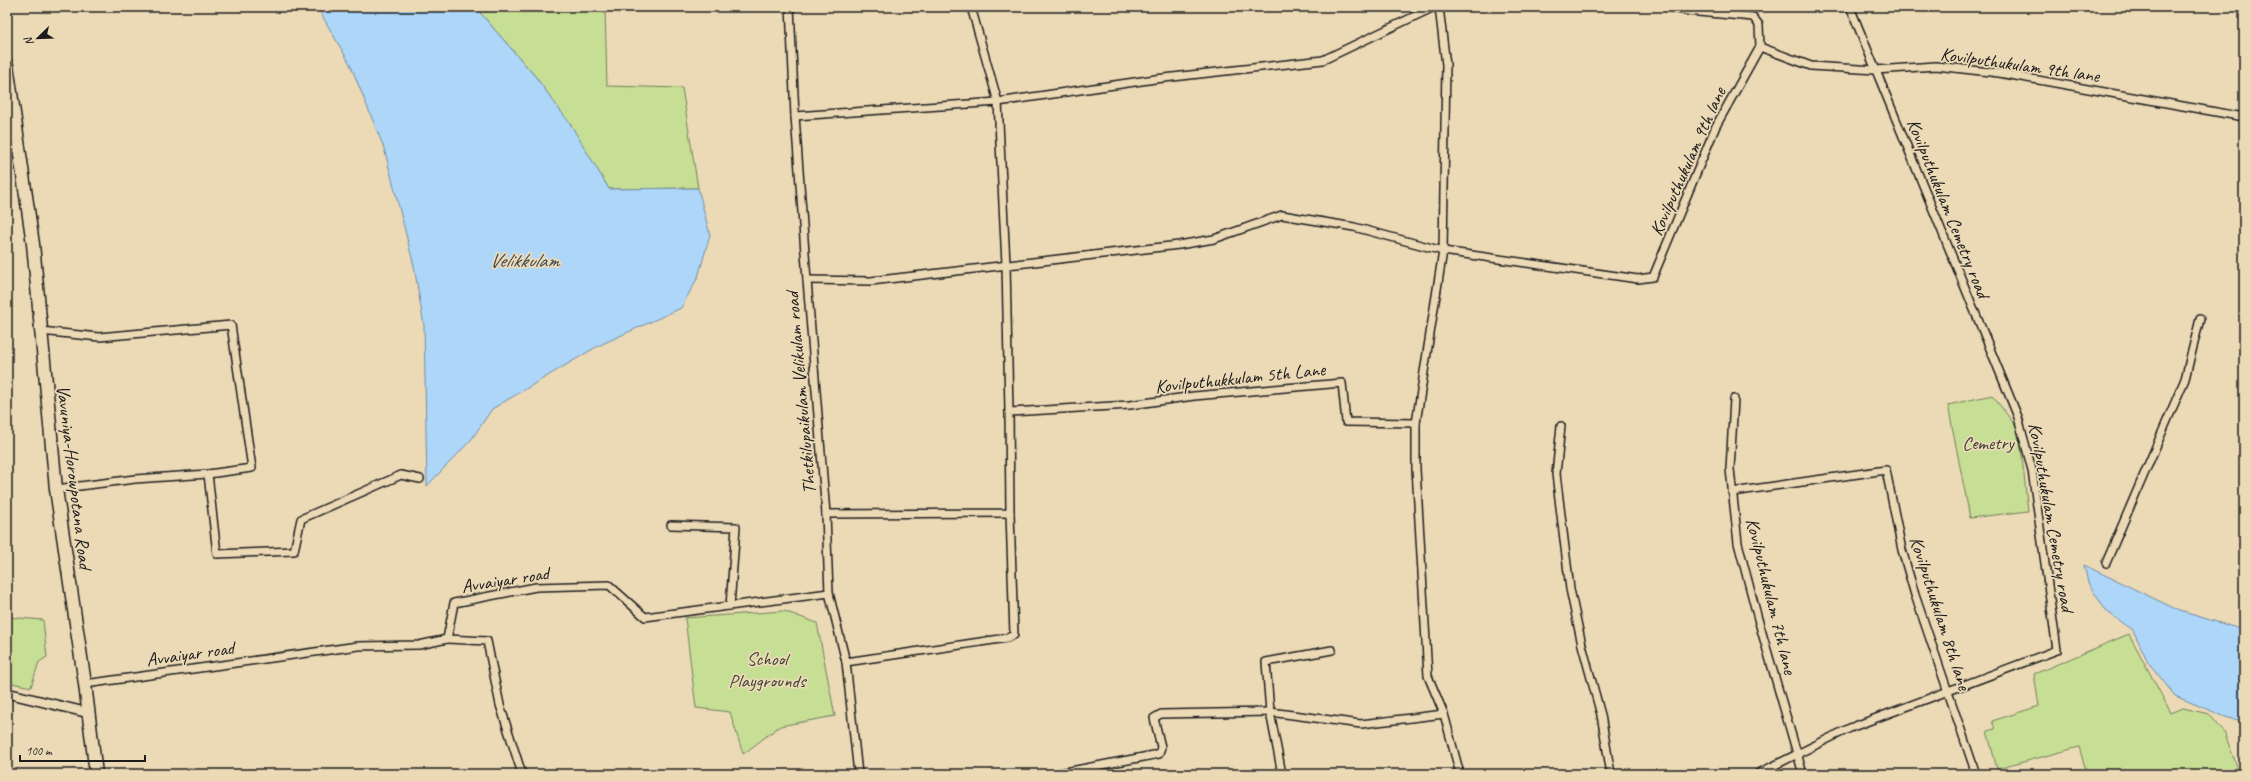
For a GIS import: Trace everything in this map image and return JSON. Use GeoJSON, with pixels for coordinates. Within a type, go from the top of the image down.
{"type":"FeatureCollection","features":[{"type":"Feature","properties":{"kind":"highway","name":"Vavuniya-Horowpotana Road"},"geometry":{"type":"LineString","coordinates":[[7,65],[32,244],[56,489],[85,684],[96,774]]}},
{"type":"Feature","properties":{"kind":"street","name":"Thetkilupaikulam Velikulam road"},"geometry":{"type":"LineString","coordinates":[[790,7],[795,116],[806,280],[826,514],[829,592],[846,662],[858,774]]}},
{"type":"Feature","properties":{"kind":"street"},"geometry":{"type":"LineString","coordinates":[[846,662],[1007,638],[1014,635],[1010,513],[1006,264],[998,102],[971,7]]}},
{"type":"Feature","properties":{"kind":"street"},"geometry":{"type":"LineString","coordinates":[[795,116],[998,102],[1155,80],[1323,60],[1434,7]]}},
{"type":"Feature","properties":{"kind":"street"},"geometry":{"type":"LineString","coordinates":[[1439,7],[1446,65],[1443,251],[1416,423],[1416,469],[1428,676],[1444,714],[1460,774]]}},
{"type":"Feature","properties":{"kind":"street"},"geometry":{"type":"LineString","coordinates":[[1669,7],[1687,11],[1753,17],[1759,25],[1760,47]]}},
{"type":"Feature","properties":{"kind":"street"},"geometry":{"type":"LineString","coordinates":[[1850,7],[1875,70]]}},
{"type":"Feature","properties":{"kind":"street","name":"Kovilputhukulam 9th lane"},"geometry":{"type":"LineString","coordinates":[[1443,251],[1638,278],[1652,277],[1716,126],[1760,47],[1811,66],[1875,70],[1936,66],[1999,73],[2244,117]]}},
{"type":"Feature","properties":{"kind":"street","name":"Kovilputhukulam Cemetry road"},"geometry":{"type":"LineString","coordinates":[[1757,774],[1850,728],[1948,689],[2057,650],[2032,470],[2018,417],[1875,70]]}},
{"type":"Feature","properties":{"kind":"street"},"geometry":{"type":"LineString","coordinates":[[806,280],[871,281],[1006,264],[1179,245],[1214,238],[1282,215],[1354,227],[1443,251]]}},
{"type":"Feature","properties":{"kind":"street"},"geometry":{"type":"LineString","coordinates":[[2106,563],[2185,379],[2200,319]]}},
{"type":"Feature","properties":{"kind":"street"},"geometry":{"type":"LineString","coordinates":[[41,331],[99,337],[231,325],[252,468],[208,474],[134,479],[56,489]]}},
{"type":"Feature","properties":{"kind":"street","name":"Kovilputhukkulam 5th Lane"},"geometry":{"type":"LineString","coordinates":[[1009,412],[1130,404],[1194,396],[1342,383],[1346,422],[1416,423]]}},
{"type":"Feature","properties":{"kind":"street","name":"Kovilputhukulam 7th lane"},"geometry":{"type":"LineString","coordinates":[[1734,399],[1730,469],[1738,542],[1803,774]]}},
{"type":"Feature","properties":{"kind":"street"},"geometry":{"type":"LineString","coordinates":[[1561,426],[1556,474],[1570,589],[1582,645],[1601,715],[1611,774]]}},
{"type":"Feature","properties":{"kind":"street","name":"Kovilputhukulam 8th lane"},"geometry":{"type":"LineString","coordinates":[[1732,492],[1886,470],[1902,550],[1912,588],[1976,774]]}},
{"type":"Feature","properties":{"kind":"street"},"geometry":{"type":"LineString","coordinates":[[208,474],[217,554],[294,552],[301,520],[401,475],[420,479]]}},
{"type":"Feature","properties":{"kind":"street"},"geometry":{"type":"LineString","coordinates":[[826,514],[1010,513]]}},
{"type":"Feature","properties":{"kind":"street"},"geometry":{"type":"LineString","coordinates":[[671,525],[736,527],[730,606]]}},
{"type":"Feature","properties":{"kind":"street","name":"Avvaiyar road"},"geometry":{"type":"LineString","coordinates":[[85,684],[358,646],[419,645],[447,639],[454,603],[536,587],[610,585],[645,617],[829,592]]}},
{"type":"Feature","properties":{"kind":"street"},"geometry":{"type":"LineString","coordinates":[[447,639],[487,641],[500,705],[522,774]]}},
{"type":"Feature","properties":{"kind":"street"},"geometry":{"type":"LineString","coordinates":[[1282,774],[1270,712],[1266,662],[1332,650]]}},
{"type":"Feature","properties":{"kind":"street"},"geometry":{"type":"LineString","coordinates":[[7,693],[89,713]]}},
{"type":"Feature","properties":{"kind":"street"},"geometry":{"type":"LineString","coordinates":[[1055,774],[1159,754],[1161,747],[1154,718],[1161,714],[1270,712],[1361,724],[1444,714]]}},
{"type":"Feature","properties":{"kind":"green space"},"geometry":{"type":"Polygon","coordinates":[[[475,7],[605,7],[607,86],[682,88],[698,188],[609,189],[571,126],[535,76],[475,7]]]}},
{"type":"Feature","properties":{"kind":"green space","name":"Cemetry"},"geometry":{"type":"Polygon","coordinates":[[[1992,395],[2019,430],[2028,511],[1970,518],[1948,405],[1992,395]]]}},
{"type":"Feature","properties":{"kind":"green space","name":"School Playgrounds"},"geometry":{"type":"Polygon","coordinates":[[[784,611],[817,623],[835,716],[780,726],[743,754],[730,712],[696,708],[685,618],[784,611]]]}},
{"type":"Feature","properties":{"kind":"green space"},"geometry":{"type":"Polygon","coordinates":[[[7,617],[43,620],[47,657],[39,662],[31,687],[7,682],[7,617]]]}},
{"type":"Feature","properties":{"kind":"green space"},"geometry":{"type":"Polygon","coordinates":[[[2129,634],[2171,713],[2183,708],[2209,714],[2224,732],[2240,774],[2087,774],[2079,747],[1997,769],[1987,731],[1995,729],[1992,721],[2039,706],[2034,674],[2129,634]]]}},
{"type":"Feature","properties":{"kind":"water","name":"Velikkulam"},"geometry":{"type":"Polygon","coordinates":[[[317,7],[475,7],[535,76],[571,125],[609,189],[698,188],[710,235],[698,277],[681,308],[598,346],[492,409],[471,440],[427,486],[424,326],[414,266],[384,148],[350,64],[317,7]]]}},
{"type":"Feature","properties":{"kind":"water"},"geometry":{"type":"Polygon","coordinates":[[[2084,565],[2180,611],[2244,630],[2244,721],[2228,718],[2175,696],[2148,662],[2133,630],[2106,611],[2088,583],[2084,565]]]}}]}
